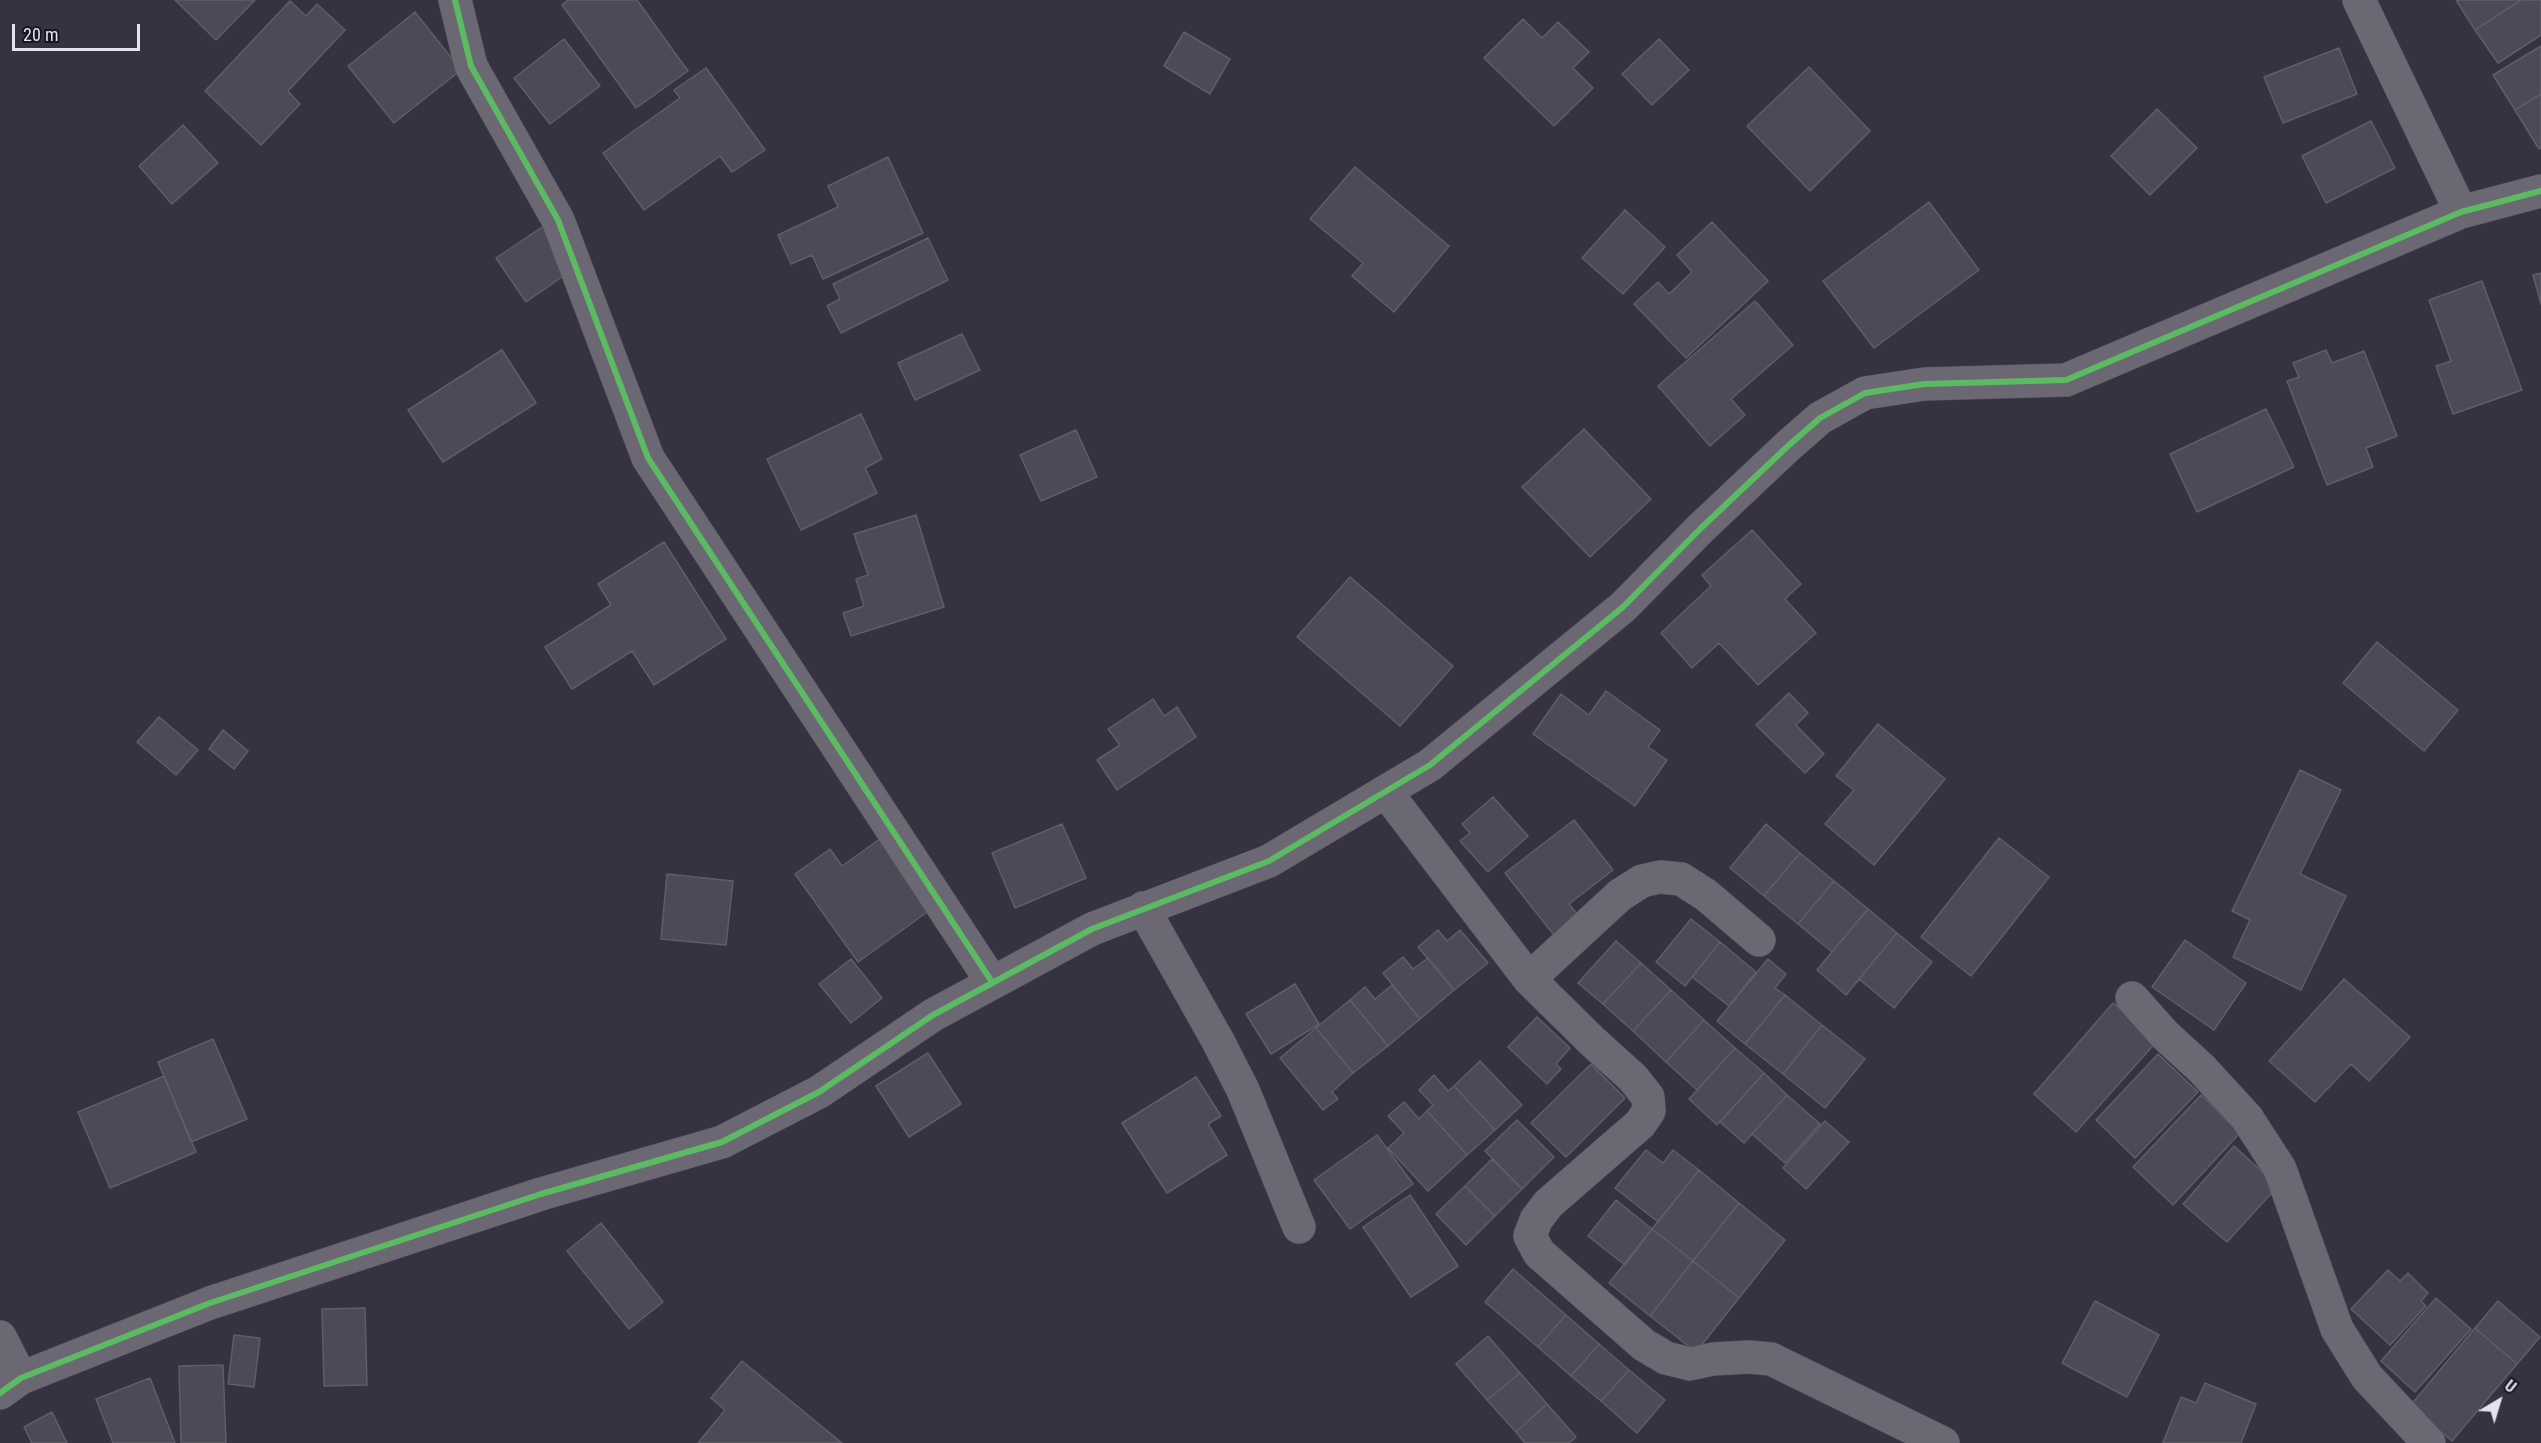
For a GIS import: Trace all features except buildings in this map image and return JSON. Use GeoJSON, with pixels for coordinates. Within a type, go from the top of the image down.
{"type":"FeatureCollection","features":[{"type":"Feature","properties":{"kind":"street"},"geometry":{"type":"LineString","coordinates":[[455,0],[471,66],[558,220],[648,458],[992,982]]}},
{"type":"Feature","properties":{"kind":"street"},"geometry":{"type":"LineString","coordinates":[[2359,0],[2461,212]]}},
{"type":"Feature","properties":{"kind":"street"},"geometry":{"type":"LineString","coordinates":[[0,1337],[11,1385],[210,1303],[541,1194],[722,1142],[819,1092],[933,1015],[992,982],[1092,929],[1269,861],[1430,765],[1623,607],[1701,528],[1820,418],[1865,393],[1924,384],[2066,380],[2461,212],[2541,191]]}},
{"type":"Feature","properties":{"kind":"street"},"geometry":{"type":"LineString","coordinates":[[1386,792],[1529,979],[1633,1078],[1648,1097],[1649,1111],[1641,1124],[1548,1204],[1536,1220],[1530,1236],[1539,1253],[1644,1345],[1665,1358],[1690,1364],[1713,1359],[1749,1357],[1771,1359],[1943,1443]]}},
{"type":"Feature","properties":{"kind":"street"},"geometry":{"type":"LineString","coordinates":[[1529,979],[1620,896],[1642,881],[1660,877],[1681,879],[1706,895],[1759,940]]}},
{"type":"Feature","properties":{"kind":"street"},"geometry":{"type":"LineString","coordinates":[[1143,908],[1243,1090],[1299,1227]]}},
{"type":"Feature","properties":{"kind":"street"},"geometry":{"type":"LineString","coordinates":[[2132,998],[2247,1118],[2280,1169],[2337,1329],[2367,1377],[2429,1443]]}},
{"type":"Feature","properties":{"kind":"cycle path"},"geometry":{"type":"LineString","coordinates":[[455,0],[471,66],[558,220],[648,458],[992,982]]}},
{"type":"Feature","properties":{"kind":"cycle path"},"geometry":{"type":"LineString","coordinates":[[0,1393],[21,1378],[210,1303],[541,1194],[722,1142],[819,1092],[933,1015],[1092,929],[1269,861],[1430,765],[1623,607],[1701,528],[1820,418],[1865,393],[1924,384],[2066,380],[2461,212],[2541,191]]}}]}
